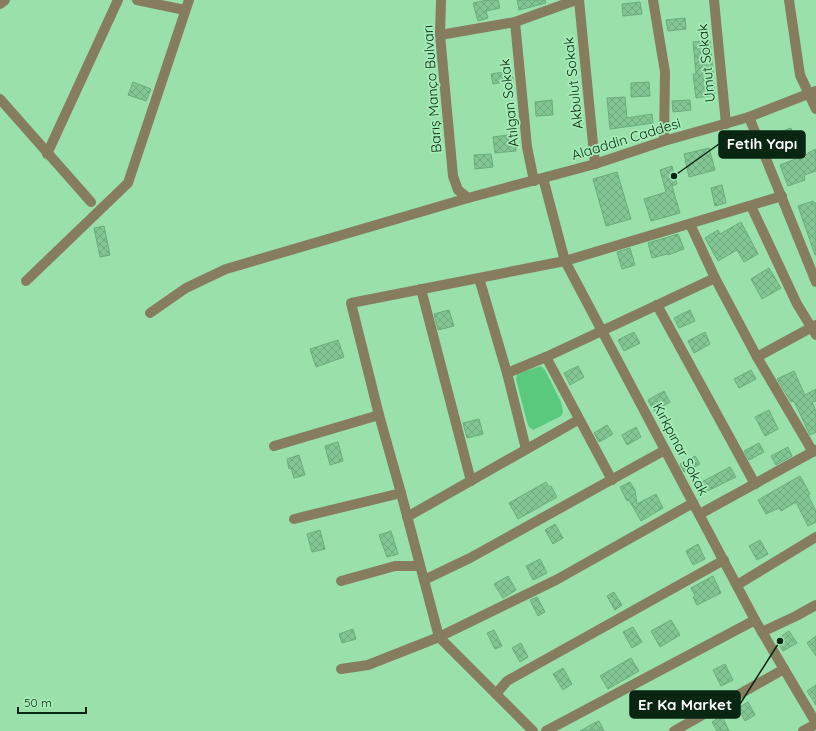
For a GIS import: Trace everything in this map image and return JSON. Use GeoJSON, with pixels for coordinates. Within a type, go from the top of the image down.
{"type":"FeatureCollection","features":[{"type":"Feature","properties":{"kind":"street"},"geometry":{"type":"LineString","coordinates":[[0,4],[4,0]]}},
{"type":"Feature","properties":{"kind":"street"},"geometry":{"type":"LineString","coordinates":[[47,154],[118,0]]}},
{"type":"Feature","properties":{"kind":"street"},"geometry":{"type":"LineString","coordinates":[[137,0],[185,10]]}},
{"type":"Feature","properties":{"kind":"street"},"geometry":{"type":"LineString","coordinates":[[26,281],[128,183],[189,0]]}},
{"type":"Feature","properties":{"kind":"street","name":"Barış Manço Bulvarı"},"geometry":{"type":"LineString","coordinates":[[440,0],[440,36],[453,176],[458,190],[468,198]]}},
{"type":"Feature","properties":{"kind":"street"},"geometry":{"type":"LineString","coordinates":[[440,36],[515,22],[576,0]]}},
{"type":"Feature","properties":{"kind":"street","name":"Akbulut Sokak"},"geometry":{"type":"LineString","coordinates":[[579,0],[595,164]]}},
{"type":"Feature","properties":{"kind":"street"},"geometry":{"type":"LineString","coordinates":[[653,0],[665,72],[664,141]]}},
{"type":"Feature","properties":{"kind":"street","name":"Umut Sokak"},"geometry":{"type":"LineString","coordinates":[[714,0],[726,124]]}},
{"type":"Feature","properties":{"kind":"street"},"geometry":{"type":"LineString","coordinates":[[789,0],[800,75],[813,92],[816,109]]}},
{"type":"Feature","properties":{"kind":"street","name":"Atılgan Sokak"},"geometry":{"type":"LineString","coordinates":[[515,22],[527,147],[539,179]]}},
{"type":"Feature","properties":{"kind":"street","name":"Alaaddin Caddesi"},"geometry":{"type":"LineString","coordinates":[[150,313],[186,288],[226,269],[468,198],[595,164],[664,141],[750,118],[813,92]]}},
{"type":"Feature","properties":{"kind":"street"},"geometry":{"type":"LineString","coordinates":[[0,99],[90,202]]}},
{"type":"Feature","properties":{"kind":"street"},"geometry":{"type":"LineString","coordinates":[[750,118],[816,282]]}},
{"type":"Feature","properties":{"kind":"street","name":"Kırkpınar Sokak"},"geometry":{"type":"LineString","coordinates":[[539,179],[565,261],[700,514],[736,585],[816,724]]}},
{"type":"Feature","properties":{"kind":"street"},"geometry":{"type":"LineString","coordinates":[[531,731],[439,637],[379,415],[351,302],[565,261],[782,196]]}},
{"type":"Feature","properties":{"kind":"street"},"geometry":{"type":"LineString","coordinates":[[751,206],[797,304],[815,329],[758,357]]}},
{"type":"Feature","properties":{"kind":"street"},"geometry":{"type":"LineString","coordinates":[[690,224],[715,278],[758,357],[814,451],[700,514]]}},
{"type":"Feature","properties":{"kind":"street"},"geometry":{"type":"LineString","coordinates":[[479,278],[507,373],[526,449]]}},
{"type":"Feature","properties":{"kind":"street"},"geometry":{"type":"LineString","coordinates":[[507,373],[546,357],[715,278]]}},
{"type":"Feature","properties":{"kind":"street"},"geometry":{"type":"LineString","coordinates":[[421,289],[471,480]]}},
{"type":"Feature","properties":{"kind":"street"},"geometry":{"type":"LineString","coordinates":[[657,305],[755,484]]}},
{"type":"Feature","properties":{"kind":"street"},"geometry":{"type":"LineString","coordinates":[[546,357],[578,420],[612,480]]}},
{"type":"Feature","properties":{"kind":"street"},"geometry":{"type":"LineString","coordinates":[[274,446],[379,415]]}},
{"type":"Feature","properties":{"kind":"street"},"geometry":{"type":"LineString","coordinates":[[407,517],[578,420]]}},
{"type":"Feature","properties":{"kind":"street"},"geometry":{"type":"LineString","coordinates":[[424,580],[470,558],[665,450]]}},
{"type":"Feature","properties":{"kind":"street"},"geometry":{"type":"LineString","coordinates":[[294,519],[401,493]]}},
{"type":"Feature","properties":{"kind":"street"},"geometry":{"type":"LineString","coordinates":[[341,669],[368,665],[439,637],[556,580],[693,503]]}},
{"type":"Feature","properties":{"kind":"street"},"geometry":{"type":"LineString","coordinates":[[736,585],[816,537]]}},
{"type":"Feature","properties":{"kind":"street"},"geometry":{"type":"LineString","coordinates":[[496,694],[507,681],[724,560]]}},
{"type":"Feature","properties":{"kind":"street"},"geometry":{"type":"LineString","coordinates":[[341,581],[395,566],[420,566]]}},
{"type":"Feature","properties":{"kind":"street"},"geometry":{"type":"LineString","coordinates":[[762,632],[816,605]]}},
{"type":"Feature","properties":{"kind":"street"},"geometry":{"type":"LineString","coordinates":[[546,731],[755,620]]}},
{"type":"Feature","properties":{"kind":"street"},"geometry":{"type":"LineString","coordinates":[[674,731],[784,669]]}},
{"type":"Feature","properties":{"kind":"street"},"geometry":{"type":"LineString","coordinates":[[803,731],[816,724]]}},
{"type":"Feature","properties":{"kind":"green space"},"geometry":{"type":"Polygon","coordinates":[[[541,366],[545,370],[561,402],[563,412],[561,416],[533,430],[529,427],[527,422],[516,379],[517,374],[541,366]]]}},
{"type":"Feature","properties":{"kind":"building"},"geometry":{"type":"Polygon","coordinates":[[[487,0],[498,0],[500,8],[486,11],[488,18],[478,21],[473,3],[487,0]]]}},
{"type":"Feature","properties":{"kind":"building"},"geometry":{"type":"Polygon","coordinates":[[[517,0],[545,0],[546,3],[519,10],[517,0]]]}},
{"type":"Feature","properties":{"kind":"building"},"geometry":{"type":"Polygon","coordinates":[[[640,2],[642,14],[623,16],[622,4],[640,2]]]}},
{"type":"Feature","properties":{"kind":"building"},"geometry":{"type":"Polygon","coordinates":[[[685,18],[686,29],[668,31],[666,20],[685,18]]]}},
{"type":"Feature","properties":{"kind":"building"},"geometry":{"type":"Polygon","coordinates":[[[710,40],[715,95],[696,98],[693,74],[696,74],[693,42],[710,40]]]}},
{"type":"Feature","properties":{"kind":"building"},"geometry":{"type":"Polygon","coordinates":[[[511,71],[513,80],[493,84],[491,74],[511,71]]]}},
{"type":"Feature","properties":{"kind":"building"},"geometry":{"type":"Polygon","coordinates":[[[133,82],[151,89],[146,101],[128,95],[133,82]]]}},
{"type":"Feature","properties":{"kind":"building"},"geometry":{"type":"Polygon","coordinates":[[[649,82],[650,96],[631,97],[631,83],[649,82]]]}},
{"type":"Feature","properties":{"kind":"building"},"geometry":{"type":"Polygon","coordinates":[[[625,97],[627,118],[652,114],[653,123],[610,129],[607,98],[625,97]]]}},
{"type":"Feature","properties":{"kind":"building"},"geometry":{"type":"Polygon","coordinates":[[[552,100],[553,115],[536,116],[535,102],[552,100]]]}},
{"type":"Feature","properties":{"kind":"building"},"geometry":{"type":"Polygon","coordinates":[[[690,100],[691,110],[673,112],[672,101],[690,100]]]}},
{"type":"Feature","properties":{"kind":"building"},"geometry":{"type":"Polygon","coordinates":[[[791,128],[795,140],[776,147],[771,135],[791,128]]]}},
{"type":"Feature","properties":{"kind":"building"},"geometry":{"type":"Polygon","coordinates":[[[515,134],[516,151],[495,153],[493,137],[515,134]]]}},
{"type":"Feature","properties":{"kind":"building"},"geometry":{"type":"Polygon","coordinates":[[[709,148],[715,170],[689,177],[684,154],[709,148]]]}},
{"type":"Feature","properties":{"kind":"building"},"geometry":{"type":"Polygon","coordinates":[[[816,149],[816,171],[804,175],[805,180],[788,186],[780,165],[808,154],[816,149]]]}},
{"type":"Feature","properties":{"kind":"building"},"geometry":{"type":"Polygon","coordinates":[[[491,154],[493,167],[475,169],[474,155],[491,154]]]}},
{"type":"Feature","properties":{"kind":"building"},"geometry":{"type":"Polygon","coordinates":[[[672,166],[677,184],[672,186],[680,213],[651,221],[644,199],[666,192],[660,170],[672,166]]]}},
{"type":"Feature","properties":{"kind":"building"},"geometry":{"type":"Polygon","coordinates":[[[617,172],[631,219],[606,226],[593,179],[617,172]]]}},
{"type":"Feature","properties":{"kind":"building"},"geometry":{"type":"Polygon","coordinates":[[[722,185],[726,203],[715,206],[711,188],[722,185]]]}},
{"type":"Feature","properties":{"kind":"building"},"geometry":{"type":"Polygon","coordinates":[[[813,201],[816,203],[816,255],[798,206],[813,201]]]}},
{"type":"Feature","properties":{"kind":"building"},"geometry":{"type":"Polygon","coordinates":[[[741,222],[758,254],[744,262],[737,250],[718,261],[705,238],[718,230],[720,234],[741,222]]]}},
{"type":"Feature","properties":{"kind":"building"},"geometry":{"type":"Polygon","coordinates":[[[104,226],[110,255],[100,257],[94,228],[104,226]]]}},
{"type":"Feature","properties":{"kind":"building"},"geometry":{"type":"Polygon","coordinates":[[[678,234],[684,249],[668,255],[652,258],[648,243],[678,234]]]}},
{"type":"Feature","properties":{"kind":"building"},"geometry":{"type":"Polygon","coordinates":[[[630,248],[635,265],[622,269],[617,252],[630,248]]]}},
{"type":"Feature","properties":{"kind":"building"},"geometry":{"type":"Polygon","coordinates":[[[769,268],[781,288],[762,299],[751,279],[769,268]]]}},
{"type":"Feature","properties":{"kind":"building"},"geometry":{"type":"Polygon","coordinates":[[[449,310],[454,326],[438,330],[434,314],[449,310]]]}},
{"type":"Feature","properties":{"kind":"building"},"geometry":{"type":"Polygon","coordinates":[[[690,310],[695,321],[679,328],[674,318],[690,310]]]}},
{"type":"Feature","properties":{"kind":"building"},"geometry":{"type":"Polygon","coordinates":[[[634,332],[640,343],[624,351],[618,340],[634,332]]]}},
{"type":"Feature","properties":{"kind":"building"},"geometry":{"type":"Polygon","coordinates":[[[705,332],[710,344],[694,353],[688,341],[705,332]]]}},
{"type":"Feature","properties":{"kind":"building"},"geometry":{"type":"Polygon","coordinates":[[[338,340],[344,357],[316,367],[310,349],[338,340]]]}},
{"type":"Feature","properties":{"kind":"building"},"geometry":{"type":"Polygon","coordinates":[[[578,366],[584,377],[570,385],[564,373],[578,366]]]}},
{"type":"Feature","properties":{"kind":"building"},"geometry":{"type":"Polygon","coordinates":[[[751,370],[756,379],[739,388],[734,379],[751,370]]]}},
{"type":"Feature","properties":{"kind":"building"},"geometry":{"type":"Polygon","coordinates":[[[794,371],[805,395],[816,389],[816,401],[812,402],[816,411],[816,432],[810,435],[794,401],[791,402],[777,379],[794,371]]]}},
{"type":"Feature","properties":{"kind":"building"},"geometry":{"type":"Polygon","coordinates":[[[664,391],[670,402],[654,411],[648,400],[664,391]]]}},
{"type":"Feature","properties":{"kind":"building"},"geometry":{"type":"Polygon","coordinates":[[[769,410],[778,429],[765,436],[755,417],[769,410]]]}},
{"type":"Feature","properties":{"kind":"building"},"geometry":{"type":"Polygon","coordinates":[[[479,419],[483,434],[467,438],[463,423],[479,419]]]}},
{"type":"Feature","properties":{"kind":"building"},"geometry":{"type":"Polygon","coordinates":[[[607,425],[613,434],[599,442],[594,433],[607,425]]]}},
{"type":"Feature","properties":{"kind":"building"},"geometry":{"type":"Polygon","coordinates":[[[636,427],[641,437],[627,445],[622,435],[636,427]]]}},
{"type":"Feature","properties":{"kind":"building"},"geometry":{"type":"Polygon","coordinates":[[[338,442],[343,461],[330,465],[325,446],[338,442]]]}},
{"type":"Feature","properties":{"kind":"building"},"geometry":{"type":"Polygon","coordinates":[[[759,443],[764,452],[749,460],[744,451],[759,443]]]}},
{"type":"Feature","properties":{"kind":"building"},"geometry":{"type":"Polygon","coordinates":[[[788,447],[792,456],[776,465],[771,456],[788,447]]]}},
{"type":"Feature","properties":{"kind":"building"},"geometry":{"type":"Polygon","coordinates":[[[299,455],[305,475],[294,478],[291,468],[289,469],[287,459],[299,455]]]}},
{"type":"Feature","properties":{"kind":"building"},"geometry":{"type":"Polygon","coordinates":[[[695,456],[700,464],[684,472],[680,464],[695,456]]]}},
{"type":"Feature","properties":{"kind":"building"},"geometry":{"type":"Polygon","coordinates":[[[730,467],[736,477],[699,495],[694,486],[730,467]]]}},
{"type":"Feature","properties":{"kind":"building"},"geometry":{"type":"Polygon","coordinates":[[[800,476],[810,494],[808,495],[816,511],[816,522],[808,526],[796,502],[781,511],[779,508],[766,514],[758,500],[800,476]]]}},
{"type":"Feature","properties":{"kind":"building"},"geometry":{"type":"Polygon","coordinates":[[[546,482],[549,487],[551,486],[557,497],[518,519],[509,503],[546,482]]]}},
{"type":"Feature","properties":{"kind":"building"},"geometry":{"type":"Polygon","coordinates":[[[630,482],[635,490],[637,504],[656,494],[663,508],[641,521],[629,500],[627,501],[620,487],[630,482]]]}},
{"type":"Feature","properties":{"kind":"building"},"geometry":{"type":"Polygon","coordinates":[[[555,524],[563,538],[553,544],[545,530],[555,524]]]}},
{"type":"Feature","properties":{"kind":"building"},"geometry":{"type":"Polygon","coordinates":[[[320,530],[325,549],[312,552],[307,534],[320,530]]]}},
{"type":"Feature","properties":{"kind":"building"},"geometry":{"type":"Polygon","coordinates":[[[391,531],[398,554],[387,557],[379,535],[391,531]]]}},
{"type":"Feature","properties":{"kind":"building"},"geometry":{"type":"Polygon","coordinates":[[[760,540],[768,554],[757,560],[749,546],[760,540]]]}},
{"type":"Feature","properties":{"kind":"building"},"geometry":{"type":"Polygon","coordinates":[[[698,544],[705,559],[693,565],[686,551],[698,544]]]}},
{"type":"Feature","properties":{"kind":"building"},"geometry":{"type":"Polygon","coordinates":[[[540,559],[547,573],[533,580],[526,566],[540,559]]]}},
{"type":"Feature","properties":{"kind":"building"},"geometry":{"type":"Polygon","coordinates":[[[508,576],[516,590],[503,598],[494,584],[508,576]]]}},
{"type":"Feature","properties":{"kind":"building"},"geometry":{"type":"Polygon","coordinates":[[[713,576],[721,593],[697,605],[691,588],[713,576]]]}},
{"type":"Feature","properties":{"kind":"building"},"geometry":{"type":"Polygon","coordinates":[[[614,592],[622,605],[615,610],[607,596],[614,592]]]}},
{"type":"Feature","properties":{"kind":"building"},"geometry":{"type":"Polygon","coordinates":[[[537,597],[545,612],[538,616],[530,600],[537,597]]]}},
{"type":"Feature","properties":{"kind":"building"},"geometry":{"type":"Polygon","coordinates":[[[671,620],[680,635],[660,647],[651,631],[671,620]]]}},
{"type":"Feature","properties":{"kind":"building"},"geometry":{"type":"Polygon","coordinates":[[[633,627],[642,642],[632,648],[623,632],[633,627]]]}},
{"type":"Feature","properties":{"kind":"building"},"geometry":{"type":"Polygon","coordinates":[[[353,629],[356,639],[342,643],[339,634],[353,629]]]}},
{"type":"Feature","properties":{"kind":"building"},"geometry":{"type":"Polygon","coordinates":[[[494,630],[502,646],[495,649],[487,633],[494,630]]]}},
{"type":"Feature","properties":{"kind":"building"},"geometry":{"type":"Polygon","coordinates":[[[789,631],[797,643],[783,651],[776,640],[789,631]]]}},
{"type":"Feature","properties":{"kind":"building"},"geometry":{"type":"Polygon","coordinates":[[[816,636],[816,656],[807,643],[816,636]]]}},
{"type":"Feature","properties":{"kind":"building"},"geometry":{"type":"Polygon","coordinates":[[[521,643],[528,657],[520,662],[512,648],[521,643]]]}},
{"type":"Feature","properties":{"kind":"building"},"geometry":{"type":"Polygon","coordinates":[[[631,658],[639,671],[608,689],[600,676],[631,658]]]}},
{"type":"Feature","properties":{"kind":"building"},"geometry":{"type":"Polygon","coordinates":[[[725,664],[733,680],[721,686],[713,670],[725,664]]]}},
{"type":"Feature","properties":{"kind":"building"},"geometry":{"type":"Polygon","coordinates":[[[563,668],[572,684],[563,690],[553,674],[563,668]]]}},
{"type":"Feature","properties":{"kind":"building"},"geometry":{"type":"Polygon","coordinates":[[[816,685],[816,705],[807,691],[816,685]]]}},
{"type":"Feature","properties":{"kind":"building"},"geometry":{"type":"Polygon","coordinates":[[[748,702],[755,715],[745,721],[738,708],[748,702]]]}},
{"type":"Feature","properties":{"kind":"building"},"geometry":{"type":"Polygon","coordinates":[[[722,716],[729,731],[717,731],[712,722],[722,716]]]}},
{"type":"Feature","properties":{"kind":"building"},"geometry":{"type":"Polygon","coordinates":[[[599,721],[604,731],[580,731],[594,723],[599,721]]]}},
{"type":"Feature","properties":{"kind":"place","name":"Fetih Yapı"},"geometry":{"type":"Point","coordinates":[674,176]}},
{"type":"Feature","properties":{"kind":"place","name":"Er Ka Market"},"geometry":{"type":"Point","coordinates":[780,641]}}]}
